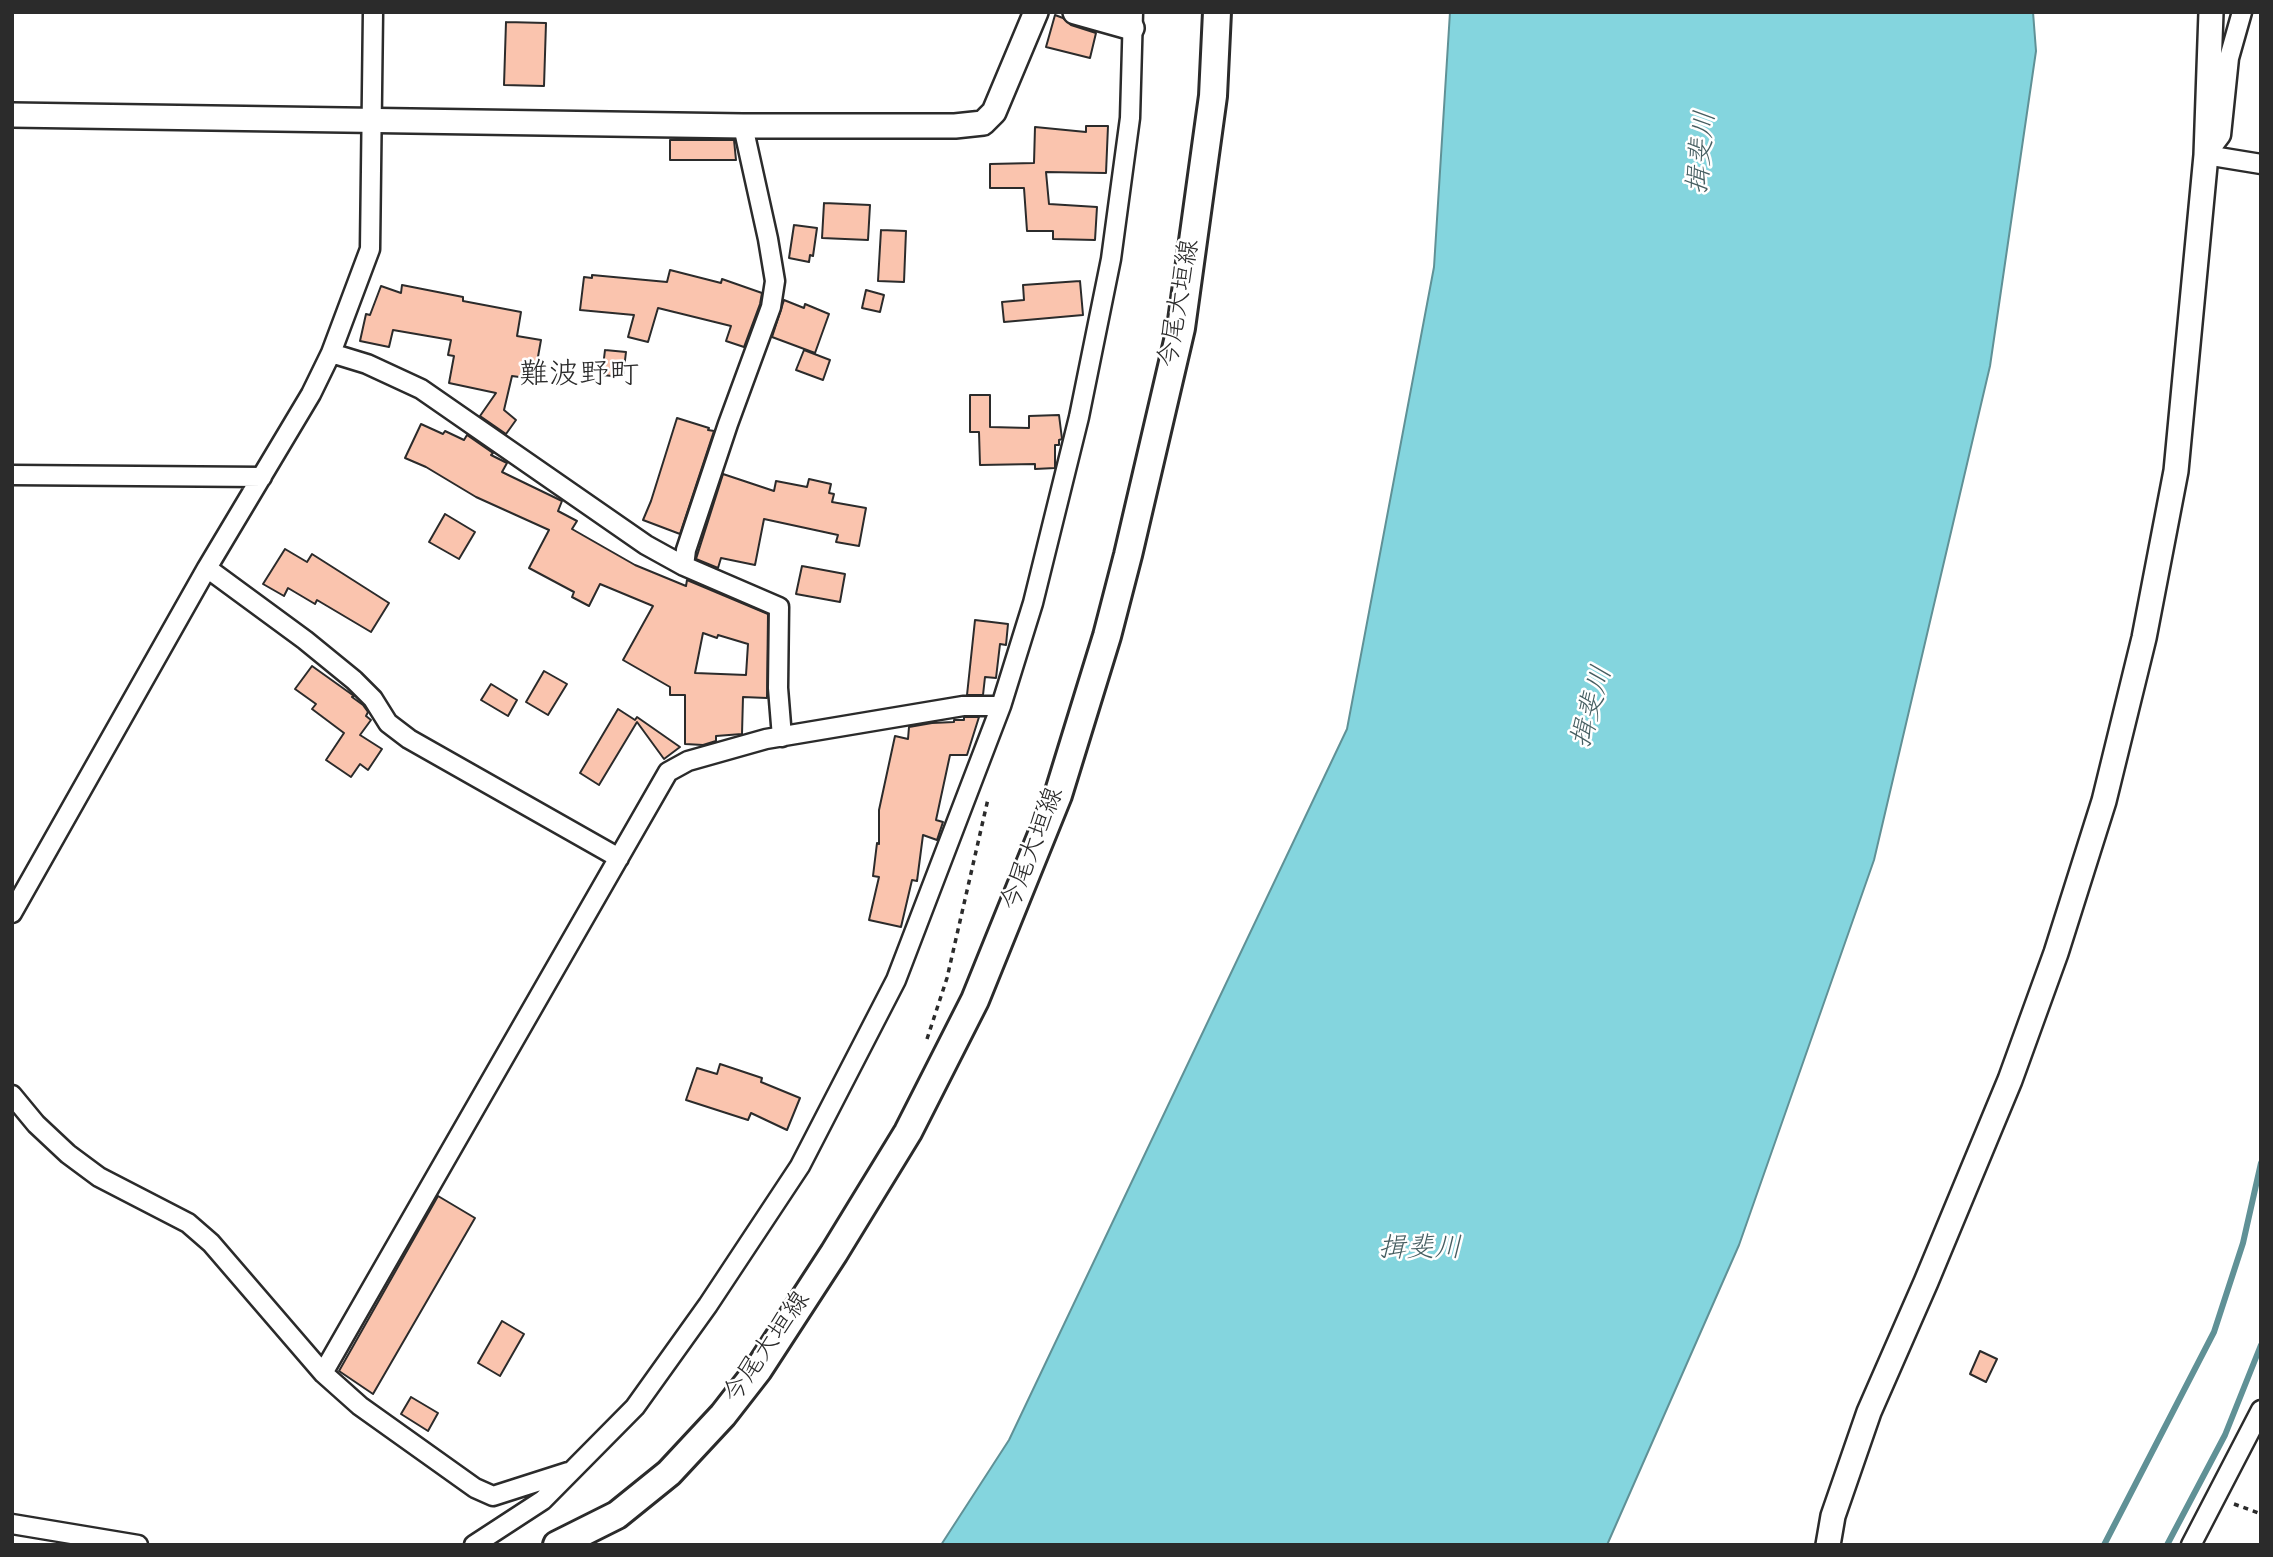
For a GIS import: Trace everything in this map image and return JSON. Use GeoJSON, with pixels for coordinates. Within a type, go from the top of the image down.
{"type":"FeatureCollection","features":[{"type":"Feature","properties":{"kind":"main road","name":"今尾大垣線"},"geometry":{"type":"LineString","coordinates":[[557,1545],[617,1515],[669,1474],[723,1415],[758,1370],[902,1143],[975,1000],[1058,795],[1107,636],[1128,555],[1181,328],[1213,96],[1217,12]]}},
{"type":"Feature","properties":{"kind":"street"},"geometry":{"type":"LineString","coordinates":[[12,913],[207,568],[312,394],[331,353],[369,249],[373,12]]}},
{"type":"Feature","properties":{"kind":"street"},"geometry":{"type":"LineString","coordinates":[[12,115],[743,126],[955,126],[983,123],[994,112],[1036,12]]}},
{"type":"Feature","properties":{"kind":"street"},"geometry":{"type":"LineString","coordinates":[[474,1545],[543,1500],[635,1406],[708,1305],[800,1166],[897,981],[1001,706],[1033,603],[1079,417],[1111,259],[1130,118],[1133,20],[1075,12]]}},
{"type":"Feature","properties":{"kind":"street"},"geometry":{"type":"LineString","coordinates":[[1828,1545],[1833,1516],[1869,1412],[2010,1080],[2056,953],[2104,801],[2144,638],[2176,471],[2206,155],[2211,12]]}},
{"type":"Feature","properties":{"kind":"street"},"geometry":{"type":"LineString","coordinates":[[2206,155],[2221,135],[2229,58],[2242,12]]}},
{"type":"Feature","properties":{"kind":"street"},"geometry":{"type":"LineString","coordinates":[[684,566],[686,550],[728,424],[771,307],[775,281],[743,126]]}},
{"type":"Feature","properties":{"kind":"street"},"geometry":{"type":"LineString","coordinates":[[2206,155],[2261,164]]}},
{"type":"Feature","properties":{"kind":"street"},"geometry":{"type":"LineString","coordinates":[[331,353],[367,364],[421,389],[646,545],[684,566],[779,607],[778,688],[782,737]]}},
{"type":"Feature","properties":{"kind":"street"},"geometry":{"type":"LineString","coordinates":[[12,475],[262,477]]}},
{"type":"Feature","properties":{"kind":"street"},"geometry":{"type":"LineString","coordinates":[[207,568],[305,639],[354,680],[373,699],[388,723],[409,739],[619,858]]}},
{"type":"Feature","properties":{"kind":"street"},"geometry":{"type":"LineString","coordinates":[[323,1373],[668,772],[688,761],[782,737],[963,706],[1001,706]]}},
{"type":"Feature","properties":{"kind":"street"},"geometry":{"type":"LineString","coordinates":[[12,1095],[36,1124],[68,1154],[99,1177],[188,1223],[211,1243],[323,1373],[360,1406],[475,1488],[493,1496],[575,1470]]}},
{"type":"Feature","properties":{"kind":"street"},"geometry":{"type":"LineString","coordinates":[[2191,1545],[2261,1410]]}},
{"type":"Feature","properties":{"kind":"street"},"geometry":{"type":"LineString","coordinates":[[12,1524],[138,1545]]}},
{"type":"Feature","properties":{"kind":"path"},"geometry":{"type":"LineString","coordinates":[[926,1043],[947,978],[990,788]]}},
{"type":"Feature","properties":{"kind":"path"},"geometry":{"type":"LineString","coordinates":[[2216,1497],[2261,1514]]}},
{"type":"Feature","properties":{"kind":"water","name":"揖斐川"},"geometry":{"type":"Polygon","coordinates":[[[1450,12],[2033,12],[2036,51],[1990,366],[1874,860],[1739,1245],[1607,1545],[941,1545],[1009,1440],[1347,729],[1434,267],[1450,12]]]}},
{"type":"Feature","properties":{"kind":"building"},"geometry":{"type":"Polygon","coordinates":[[[1055,15],[1071,25],[1096,33],[1090,58],[1046,47],[1055,15]]]}},
{"type":"Feature","properties":{"kind":"building"},"geometry":{"type":"Polygon","coordinates":[[[506,22],[546,23],[544,86],[504,85],[506,22]]]}},
{"type":"Feature","properties":{"kind":"building"},"geometry":{"type":"Polygon","coordinates":[[[1086,126],[1108,126],[1106,173],[1046,172],[1049,204],[1097,207],[1095,240],[1053,239],[1053,231],[1027,231],[1024,188],[990,188],[990,164],[1034,163],[1035,127],[1086,132],[1086,126]]]}},
{"type":"Feature","properties":{"kind":"building"},"geometry":{"type":"Polygon","coordinates":[[[670,140],[734,140],[736,160],[670,160],[670,140]]]}},
{"type":"Feature","properties":{"kind":"building"},"geometry":{"type":"Polygon","coordinates":[[[824,203],[870,205],[868,240],[822,238],[824,203]]]}},
{"type":"Feature","properties":{"kind":"building"},"geometry":{"type":"Polygon","coordinates":[[[794,225],[817,228],[813,256],[810,255],[809,262],[789,258],[794,225]]]}},
{"type":"Feature","properties":{"kind":"building"},"geometry":{"type":"Polygon","coordinates":[[[881,230],[906,231],[904,282],[878,281],[881,230]]]}},
{"type":"Feature","properties":{"kind":"building"},"geometry":{"type":"Polygon","coordinates":[[[670,270],[721,283],[722,279],[762,293],[744,347],[726,341],[731,326],[658,308],[648,342],[628,337],[634,315],[580,310],[584,277],[592,278],[592,275],[667,282],[670,270]]]}},
{"type":"Feature","properties":{"kind":"building"},"geometry":{"type":"Polygon","coordinates":[[[1080,281],[1083,315],[1004,322],[1002,302],[1024,300],[1023,285],[1080,281]]]}},
{"type":"Feature","properties":{"kind":"building"},"geometry":{"type":"Polygon","coordinates":[[[402,285],[463,297],[463,301],[521,312],[517,336],[541,340],[534,379],[512,376],[504,410],[516,420],[506,434],[480,416],[496,393],[449,383],[454,356],[448,355],[451,340],[393,330],[389,347],[360,341],[366,314],[370,315],[381,286],[401,293],[402,285]]]}},
{"type":"Feature","properties":{"kind":"building"},"geometry":{"type":"Polygon","coordinates":[[[866,290],[884,295],[880,312],[862,308],[866,290]]]}},
{"type":"Feature","properties":{"kind":"building"},"geometry":{"type":"Polygon","coordinates":[[[784,300],[804,308],[805,304],[829,314],[815,353],[772,337],[784,300]]]}},
{"type":"Feature","properties":{"kind":"building"},"geometry":{"type":"Polygon","coordinates":[[[605,350],[626,352],[623,377],[602,375],[605,350]]]}},
{"type":"Feature","properties":{"kind":"building"},"geometry":{"type":"Polygon","coordinates":[[[804,350],[830,360],[823,380],[796,370],[804,350]]]}},
{"type":"Feature","properties":{"kind":"building"},"geometry":{"type":"Polygon","coordinates":[[[970,395],[990,395],[990,427],[1029,428],[1029,416],[1059,415],[1062,439],[1059,440],[1059,445],[1055,445],[1055,468],[1035,469],[1035,464],[980,465],[979,432],[970,432],[970,395]]]}},
{"type":"Feature","properties":{"kind":"building"},"geometry":{"type":"Polygon","coordinates":[[[677,418],[714,431],[680,534],[643,520],[677,418]]]}},
{"type":"Feature","properties":{"kind":"building"},"geometry":{"type":"Polygon","coordinates":[[[421,424],[464,440],[467,435],[493,453],[491,455],[507,463],[502,472],[562,501],[558,511],[577,521],[572,529],[635,565],[686,586],[687,580],[768,614],[767,698],[743,697],[742,734],[716,736],[716,741],[703,745],[685,744],[685,695],[670,695],[670,687],[623,660],[653,606],[600,584],[589,606],[572,597],[574,592],[529,568],[549,530],[476,497],[426,467],[405,458],[421,424]],[[703,633],[695,673],[746,675],[748,644],[718,635],[717,638],[703,633]]]}},
{"type":"Feature","properties":{"kind":"building"},"geometry":{"type":"Polygon","coordinates":[[[723,474],[774,491],[776,481],[807,487],[809,479],[831,484],[829,493],[834,494],[832,502],[866,508],[859,546],[836,542],[838,535],[764,519],[755,565],[721,558],[718,568],[696,559],[723,474]]]}},
{"type":"Feature","properties":{"kind":"building"},"geometry":{"type":"Polygon","coordinates":[[[445,514],[475,532],[459,559],[429,542],[445,514]]]}},
{"type":"Feature","properties":{"kind":"building"},"geometry":{"type":"Polygon","coordinates":[[[285,549],[307,562],[312,554],[389,603],[371,632],[317,600],[315,604],[288,588],[284,596],[263,584],[285,549]]]}},
{"type":"Feature","properties":{"kind":"building"},"geometry":{"type":"Polygon","coordinates":[[[802,566],[845,574],[840,602],[796,594],[802,566]]]}},
{"type":"Feature","properties":{"kind":"building"},"geometry":{"type":"Polygon","coordinates":[[[975,620],[1008,624],[1006,645],[1000,644],[996,678],[985,677],[983,695],[967,695],[975,620]]]}},
{"type":"Feature","properties":{"kind":"building"},"geometry":{"type":"Polygon","coordinates":[[[312,666],[354,696],[352,697],[368,712],[366,716],[371,720],[360,735],[382,749],[368,770],[360,764],[351,777],[326,760],[344,733],[312,709],[316,704],[295,689],[312,666]]]}},
{"type":"Feature","properties":{"kind":"building"},"geometry":{"type":"Polygon","coordinates":[[[544,671],[567,684],[548,715],[526,702],[544,671]]]}},
{"type":"Feature","properties":{"kind":"building"},"geometry":{"type":"Polygon","coordinates":[[[491,684],[517,700],[508,716],[481,700],[491,684]]]}},
{"type":"Feature","properties":{"kind":"building"},"geometry":{"type":"Polygon","coordinates":[[[618,709],[635,720],[637,717],[680,747],[664,759],[637,722],[599,785],[580,773],[618,709]]]}},
{"type":"Feature","properties":{"kind":"building"},"geometry":{"type":"Polygon","coordinates":[[[964,717],[979,717],[967,755],[950,755],[936,820],[943,822],[937,840],[923,835],[917,881],[912,880],[901,927],[869,920],[879,877],[873,876],[877,843],[879,844],[879,810],[895,736],[908,739],[909,727],[954,722],[964,720],[964,717]]]}},
{"type":"Feature","properties":{"kind":"building"},"geometry":{"type":"Polygon","coordinates":[[[720,1064],[762,1078],[761,1082],[800,1098],[787,1130],[751,1113],[748,1120],[686,1100],[697,1068],[717,1074],[720,1064]]]}},
{"type":"Feature","properties":{"kind":"building"},"geometry":{"type":"Polygon","coordinates":[[[438,1196],[475,1218],[373,1394],[339,1371],[438,1196]]]}},
{"type":"Feature","properties":{"kind":"building"},"geometry":{"type":"Polygon","coordinates":[[[502,1321],[524,1334],[500,1376],[478,1363],[502,1321]]]}},
{"type":"Feature","properties":{"kind":"building"},"geometry":{"type":"Polygon","coordinates":[[[1980,1351],[1997,1359],[1986,1382],[1970,1374],[1980,1351]]]}},
{"type":"Feature","properties":{"kind":"building"},"geometry":{"type":"Polygon","coordinates":[[[411,1397],[438,1413],[428,1431],[401,1414],[411,1397]]]}},
{"type":"Feature","properties":{"kind":"waterway"},"geometry":{"type":"LineString","coordinates":[[2104,1545],[2214,1332],[2243,1243],[2261,1163]]}},
{"type":"Feature","properties":{"kind":"waterway"},"geometry":{"type":"LineString","coordinates":[[2167,1545],[2225,1435],[2261,1345]]}},
{"type":"Feature","properties":{"kind":"district","name":"難波野町"},"geometry":{"type":"Point","coordinates":[579,378]}}]}
